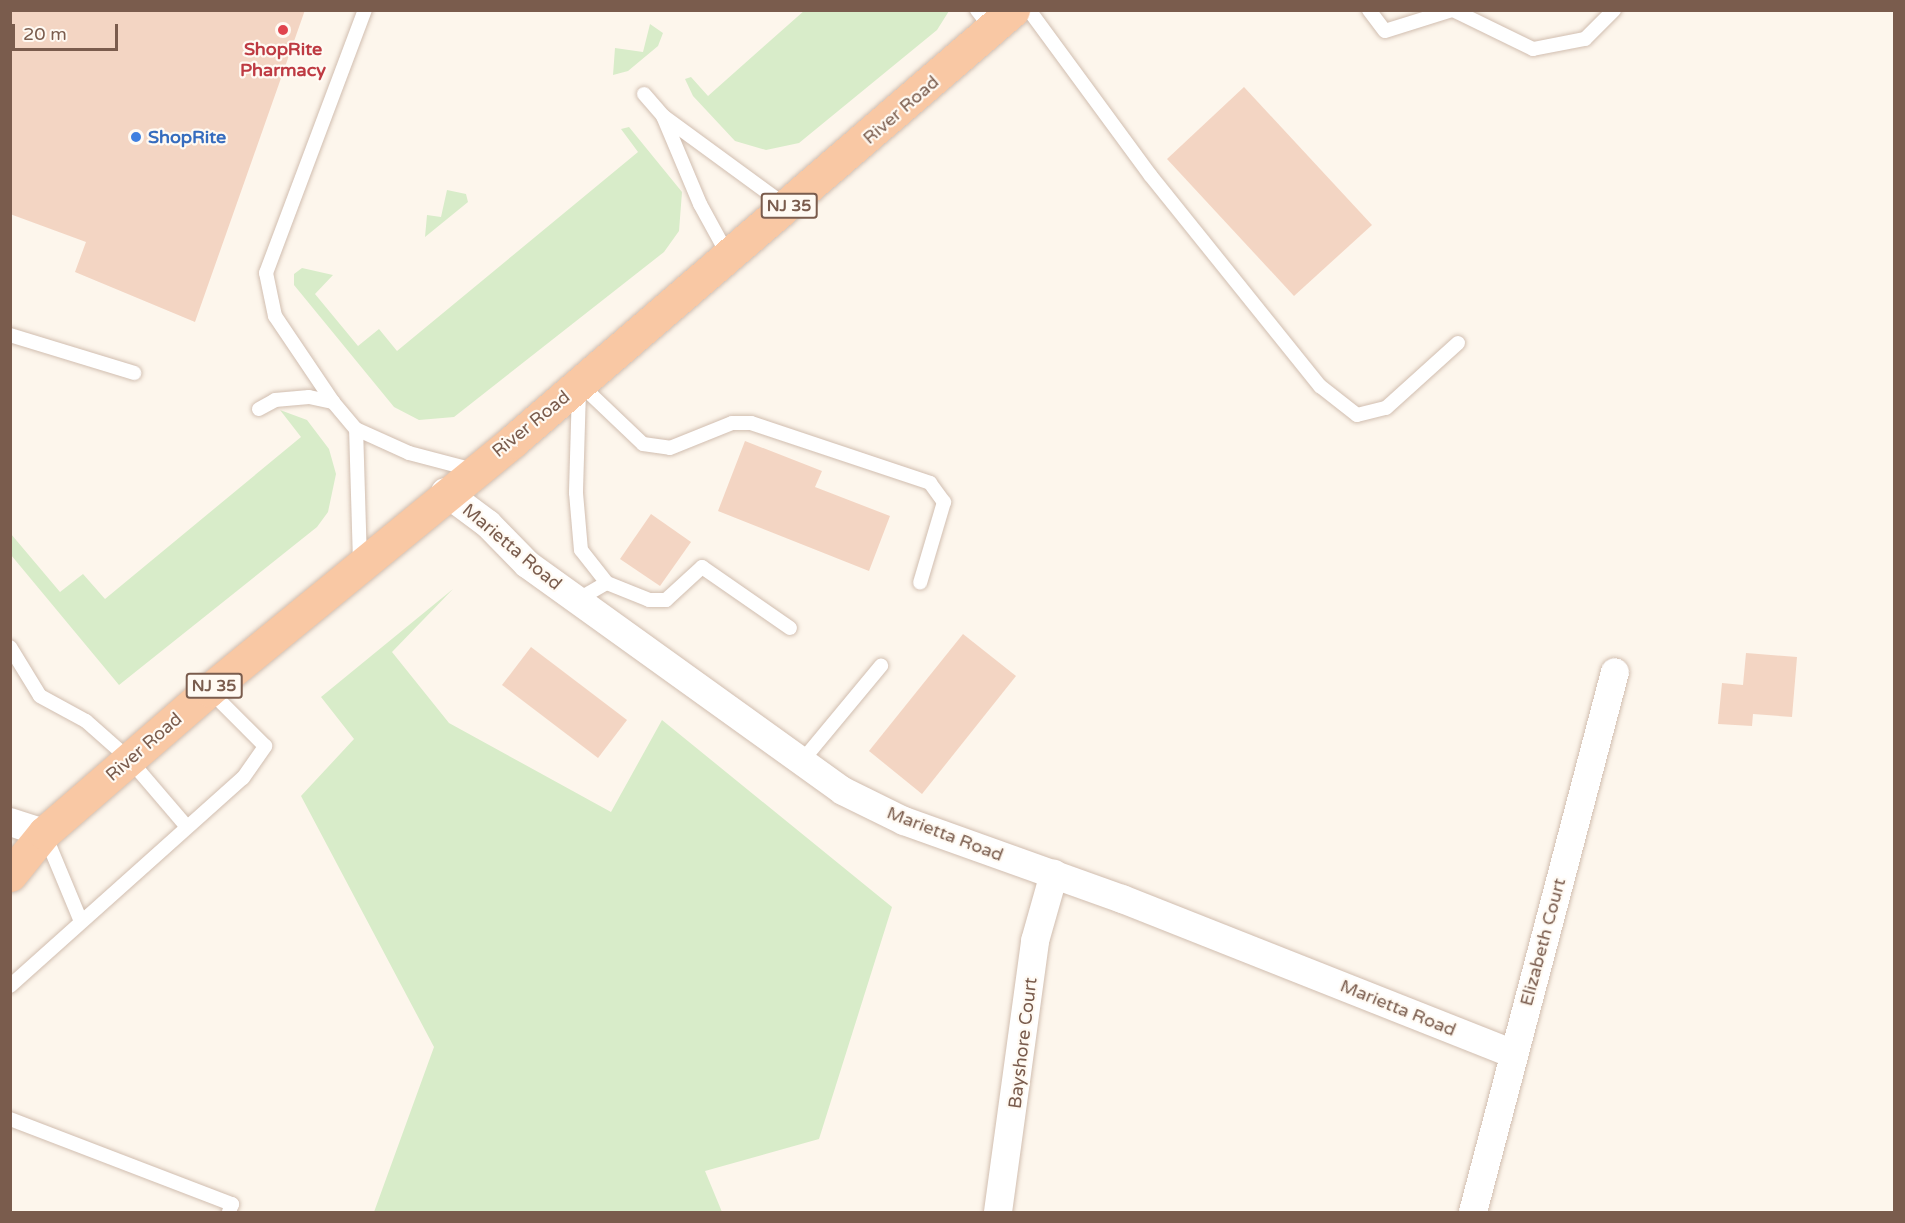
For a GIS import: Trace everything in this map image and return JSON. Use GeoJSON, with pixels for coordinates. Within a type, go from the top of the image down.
{"type":"FeatureCollection","features":[{"type":"Feature","properties":{"kind":"highway","name":"River Road"},"geometry":{"type":"LineString","coordinates":[[10,875],[44,832],[360,562],[580,384],[788,207],[994,17]]}},
{"type":"Feature","properties":{"kind":"highway","name":"River Road"},"geometry":{"type":"LineString","coordinates":[[10,848],[44,832]]}},
{"type":"Feature","properties":{"kind":"street","name":"Marietta Road"},"geometry":{"type":"LineString","coordinates":[[445,492],[577,600],[843,791],[904,821],[1054,874],[1513,1054]]}},
{"type":"Feature","properties":{"kind":"street","name":"Elizabeth Court"},"geometry":{"type":"LineString","coordinates":[[1473,1212],[1615,672]]}},
{"type":"Feature","properties":{"kind":"street"},"geometry":{"type":"LineString","coordinates":[[10,822],[44,832]]}},
{"type":"Feature","properties":{"kind":"street","name":"Bayshore Court"},"geometry":{"type":"LineString","coordinates":[[998,1212],[1035,941],[1054,874]]}},
{"type":"Feature","properties":{"kind":"lane"},"geometry":{"type":"LineString","coordinates":[[365,10],[266,273],[275,316],[333,402],[356,429],[409,453],[474,470]]}},
{"type":"Feature","properties":{"kind":"lane"},"geometry":{"type":"LineString","coordinates":[[1029,10],[1173,203],[1320,386],[1357,415],[1386,408],[1458,343]]}},
{"type":"Feature","properties":{"kind":"lane"},"geometry":{"type":"LineString","coordinates":[[1369,10],[1385,31],[1452,10],[1533,49],[1585,39],[1614,10]]}},
{"type":"Feature","properties":{"kind":"lane"},"geometry":{"type":"LineString","coordinates":[[644,94],[663,116],[788,207]]}},
{"type":"Feature","properties":{"kind":"lane"},"geometry":{"type":"LineString","coordinates":[[663,116],[700,204],[729,257]]}},
{"type":"Feature","properties":{"kind":"lane"},"geometry":{"type":"LineString","coordinates":[[10,335],[134,374]]}},
{"type":"Feature","properties":{"kind":"lane"},"geometry":{"type":"LineString","coordinates":[[580,384],[576,493],[581,549],[607,583],[649,600],[666,600],[702,567],[790,628]]}},
{"type":"Feature","properties":{"kind":"lane"},"geometry":{"type":"LineString","coordinates":[[580,384],[643,444],[670,448],[732,423],[751,423],[930,483],[944,502],[920,583]]}},
{"type":"Feature","properties":{"kind":"lane"},"geometry":{"type":"LineString","coordinates":[[259,409],[286,399],[333,402]]}},
{"type":"Feature","properties":{"kind":"lane"},"geometry":{"type":"LineString","coordinates":[[356,429],[360,562]]}},
{"type":"Feature","properties":{"kind":"lane"},"geometry":{"type":"LineString","coordinates":[[577,600],[607,583]]}},
{"type":"Feature","properties":{"kind":"lane"},"geometry":{"type":"LineString","coordinates":[[10,647],[40,696],[86,721],[129,759],[187,826]]}},
{"type":"Feature","properties":{"kind":"lane"},"geometry":{"type":"LineString","coordinates":[[802,761],[881,666]]}},
{"type":"Feature","properties":{"kind":"lane"},"geometry":{"type":"LineString","coordinates":[[10,986],[80,920],[243,778],[265,747],[209,690]]}},
{"type":"Feature","properties":{"kind":"lane"},"geometry":{"type":"LineString","coordinates":[[44,832],[80,920]]}},
{"type":"Feature","properties":{"kind":"lane"},"geometry":{"type":"LineString","coordinates":[[10,1119],[232,1204],[229,1212]]}},
{"type":"Feature","properties":{"kind":"green space"},"geometry":{"type":"Polygon","coordinates":[[[805,10],[949,11],[937,30],[799,143],[766,150],[735,141],[693,96],[685,79],[691,77],[708,96],[805,10]]]}},
{"type":"Feature","properties":{"kind":"green space"},"geometry":{"type":"Polygon","coordinates":[[[650,24],[663,33],[658,46],[628,71],[613,75],[615,48],[643,52],[650,24]]]}},
{"type":"Feature","properties":{"kind":"green space"},"geometry":{"type":"Polygon","coordinates":[[[629,127],[682,192],[679,231],[664,252],[454,417],[419,420],[394,407],[294,285],[294,274],[302,268],[333,275],[315,294],[358,346],[379,329],[397,351],[638,152],[621,129],[629,127]]]}},
{"type":"Feature","properties":{"kind":"green space"},"geometry":{"type":"Polygon","coordinates":[[[447,190],[466,194],[468,202],[425,237],[427,215],[441,217],[447,190]]]}},
{"type":"Feature","properties":{"kind":"green space"},"geometry":{"type":"Polygon","coordinates":[[[280,410],[307,420],[329,449],[336,474],[328,512],[317,527],[119,685],[11,555],[11,534],[60,592],[83,574],[105,599],[301,437],[280,410]]]}},
{"type":"Feature","properties":{"kind":"green space"},"geometry":{"type":"Polygon","coordinates":[[[453,589],[392,652],[449,723],[611,812],[662,720],[892,907],[819,1139],[705,1171],[722,1212],[374,1212],[434,1047],[301,796],[354,739],[321,697],[453,589]]]}},
{"type":"Feature","properties":{"kind":"building","name":"ShopRite"},"geometry":{"type":"Polygon","coordinates":[[[10,10],[305,10],[195,322],[75,272],[86,242],[10,214],[10,10]]]}},
{"type":"Feature","properties":{"kind":"building"},"geometry":{"type":"Polygon","coordinates":[[[1244,87],[1372,225],[1294,296],[1167,159],[1244,87]]]}},
{"type":"Feature","properties":{"kind":"building"},"geometry":{"type":"Polygon","coordinates":[[[745,441],[822,471],[815,487],[890,516],[869,571],[718,511],[745,441]]]}},
{"type":"Feature","properties":{"kind":"building"},"geometry":{"type":"Polygon","coordinates":[[[651,514],[691,542],[660,586],[620,559],[651,514]]]}},
{"type":"Feature","properties":{"kind":"building"},"geometry":{"type":"Polygon","coordinates":[[[963,634],[1016,676],[922,794],[869,751],[963,634]]]}},
{"type":"Feature","properties":{"kind":"building"},"geometry":{"type":"Polygon","coordinates":[[[531,647],[627,720],[598,758],[502,685],[531,647]]]}},
{"type":"Feature","properties":{"kind":"building"},"geometry":{"type":"Polygon","coordinates":[[[1746,653],[1797,657],[1792,717],[1753,714],[1752,726],[1718,724],[1722,683],[1743,685],[1746,653]]]}},
{"type":"Feature","properties":{"kind":"place","name":"ShopRite Pharmacy"},"geometry":{"type":"Point","coordinates":[283,30]}},
{"type":"Feature","properties":{"kind":"place","name":"ShopRite"},"geometry":{"type":"Point","coordinates":[136,137]}}]}
